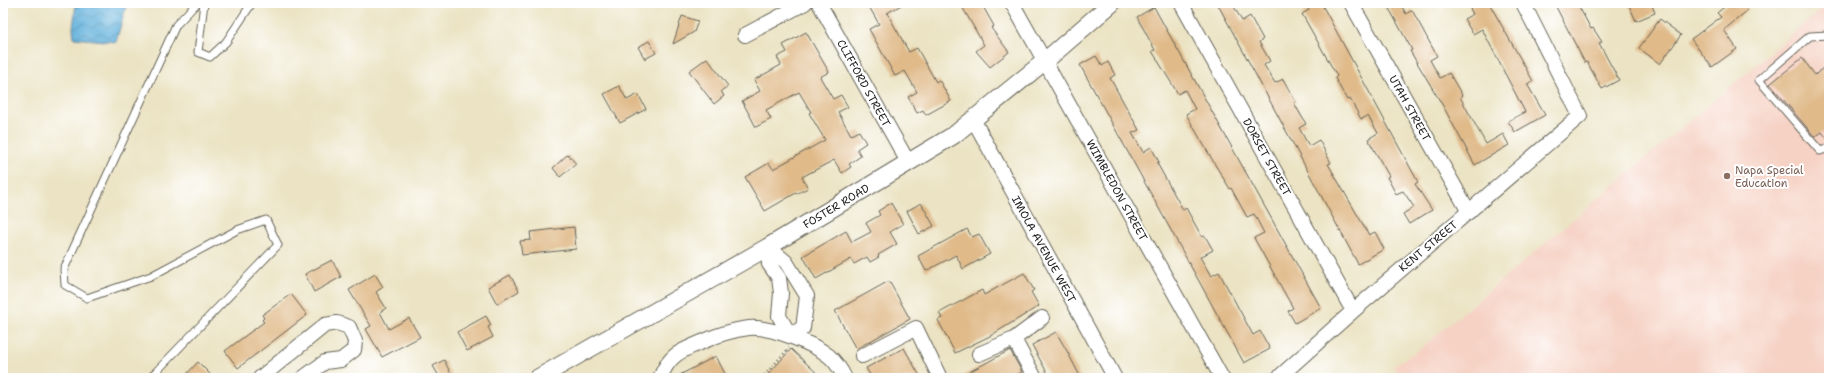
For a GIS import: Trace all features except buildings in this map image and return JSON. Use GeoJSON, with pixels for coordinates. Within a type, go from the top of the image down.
{"type":"FeatureCollection","features":[{"type":"Feature","properties":{"kind":"street"},"geometry":{"type":"LineString","coordinates":[[745,35],[805,3]]}},
{"type":"Feature","properties":{"kind":"street","name":"CLIFFORD STREET"},"geometry":{"type":"LineString","coordinates":[[819,3],[908,162]]}},
{"type":"Feature","properties":{"kind":"street","name":"WIMBLEDON STREET"},"geometry":{"type":"LineString","coordinates":[[1012,3],[1222,378]]}},
{"type":"Feature","properties":{"kind":"street","name":"FOSTER ROAD"},"geometry":{"type":"LineString","coordinates":[[538,378],[768,247],[954,135],[1045,61],[1112,3]]}},
{"type":"Feature","properties":{"kind":"street","name":"DORSET STREET"},"geometry":{"type":"LineString","coordinates":[[1181,3],[1353,311]]}},
{"type":"Feature","properties":{"kind":"street","name":"UTAH STREET"},"geometry":{"type":"LineString","coordinates":[[1352,3],[1469,212]]}},
{"type":"Feature","properties":{"kind":"street","name":"KENT STREET"},"geometry":{"type":"LineString","coordinates":[[1278,378],[1353,311],[1580,116],[1523,3]]}},
{"type":"Feature","properties":{"kind":"street","name":"IMOLA AVENUE WEST"},"geometry":{"type":"LineString","coordinates":[[973,119],[1115,378]]}},
{"type":"Feature","properties":{"kind":"street"},"geometry":{"type":"LineString","coordinates":[[768,247],[769,264],[779,278],[781,293],[779,316],[794,337]]}},
{"type":"Feature","properties":{"kind":"street"},"geometry":{"type":"LineString","coordinates":[[768,247],[786,262],[807,296],[803,328],[794,337]]}},
{"type":"Feature","properties":{"kind":"street"},"geometry":{"type":"LineString","coordinates":[[979,354],[1014,339],[1042,318]]}},
{"type":"Feature","properties":{"kind":"street"},"geometry":{"type":"LineString","coordinates":[[260,378],[325,325],[337,323],[349,327],[355,341],[354,350],[341,360],[325,362],[303,378]]}},
{"type":"Feature","properties":{"kind":"street"},"geometry":{"type":"LineString","coordinates":[[660,378],[668,360],[677,353],[723,333],[751,328],[794,337],[828,356],[846,378]]}},
{"type":"Feature","properties":{"kind":"street"},"geometry":{"type":"LineString","coordinates":[[862,356],[916,328],[940,378]]}},
{"type":"Feature","properties":{"kind":"street"},"geometry":{"type":"LineString","coordinates":[[1014,339],[1035,378]]}},
{"type":"Feature","properties":{"kind":"lane"},"geometry":{"type":"LineString","coordinates":[[150,378],[278,246],[266,220],[237,230],[151,276],[87,298],[65,285],[64,269],[176,26],[197,3]]}},
{"type":"Feature","properties":{"kind":"lane"},"geometry":{"type":"LineString","coordinates":[[204,3],[198,52],[210,57],[226,42],[252,3]]}},
{"type":"Feature","properties":{"kind":"lane"},"geometry":{"type":"LineString","coordinates":[[1829,35],[1810,36],[1759,80],[1820,151],[1829,148]]}},
{"type":"Feature","properties":{"kind":"path"},"geometry":{"type":"LineString","coordinates":[[762,378],[794,337]]}},
{"type":"Feature","properties":{"kind":"shaded area","name":"Napa Special Education"},"geometry":{"type":"Polygon","coordinates":[[[1829,3],[1829,378],[1400,378],[1393,366],[1420,349],[1829,3]]]}},
{"type":"Feature","properties":{"kind":"water"},"geometry":{"type":"Polygon","coordinates":[[[76,3],[127,3],[116,42],[74,38],[73,28],[76,3]]]}},
{"type":"Feature","properties":{"kind":"place","name":"Napa Special Education"},"geometry":{"type":"Point","coordinates":[1727,176]}}]}
